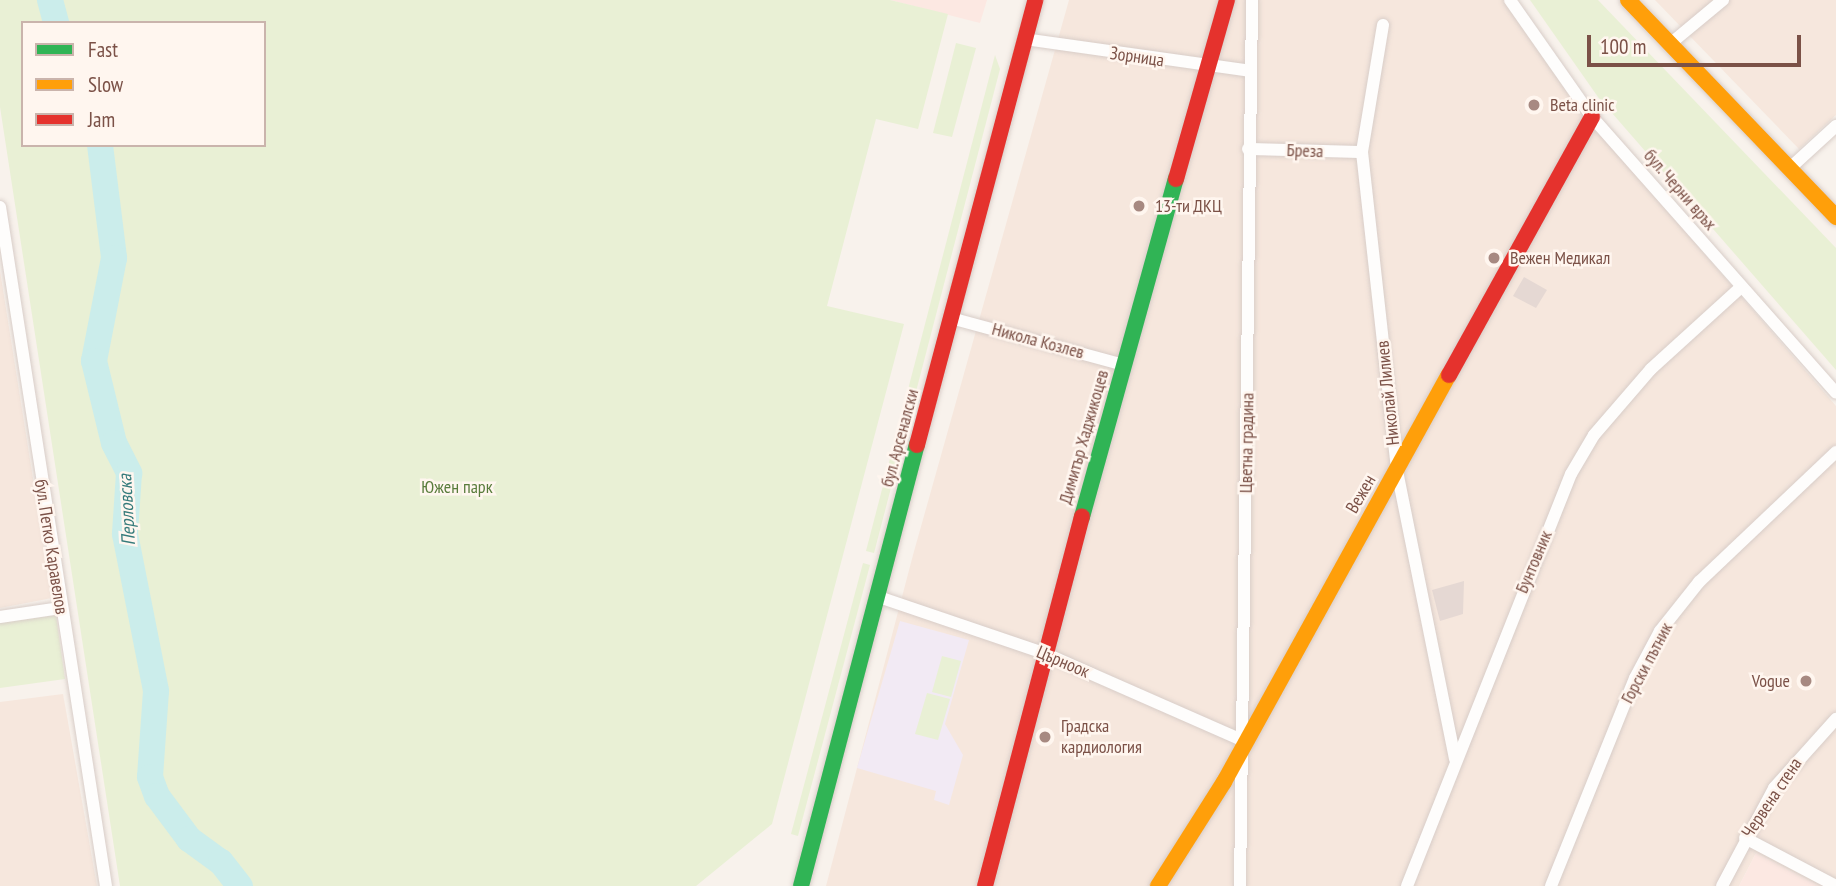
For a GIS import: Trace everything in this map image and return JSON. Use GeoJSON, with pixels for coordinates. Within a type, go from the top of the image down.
{"type":"FeatureCollection","features":[{"type":"Feature","properties":{"kind":"street","name":"бул. Арсеналски"},"geometry":{"type":"LineString","coordinates":[[801,886],[1035,0]]}},
{"type":"Feature","properties":{"kind":"street","name":"Димитър Хаджикоцев"},"geometry":{"type":"LineString","coordinates":[[985,886],[1124,365],[1227,0]]}},
{"type":"Feature","properties":{"kind":"street","name":"Цветна градина"},"geometry":{"type":"LineString","coordinates":[[1240,886],[1252,0]]}},
{"type":"Feature","properties":{"kind":"street","name":"бул. Черни връх"},"geometry":{"type":"LineString","coordinates":[[1510,0],[1592,117],[1740,288],[1836,393]]}},
{"type":"Feature","properties":{"kind":"street"},"geometry":{"type":"LineString","coordinates":[[1628,0],[1836,217]]}},
{"type":"Feature","properties":{"kind":"street"},"geometry":{"type":"LineString","coordinates":[[1670,44],[1723,0]]}},
{"type":"Feature","properties":{"kind":"street","name":"Николай Лилиев"},"geometry":{"type":"LineString","coordinates":[[1383,24],[1362,152],[1396,471],[1455,759]]}},
{"type":"Feature","properties":{"kind":"street","name":"Зорница"},"geometry":{"type":"LineString","coordinates":[[1024,39],[1251,71]]}},
{"type":"Feature","properties":{"kind":"street","name":"Вежен"},"geometry":{"type":"LineString","coordinates":[[1158,886],[1224,782],[1242,740],[1396,471],[1592,117]]}},
{"type":"Feature","properties":{"kind":"street"},"geometry":{"type":"LineString","coordinates":[[1789,169],[1836,126]]}},
{"type":"Feature","properties":{"kind":"street","name":"Бреза"},"geometry":{"type":"LineString","coordinates":[[1248,149],[1362,152]]}},
{"type":"Feature","properties":{"kind":"street","name":"бул. Петко Каравелов"},"geometry":{"type":"LineString","coordinates":[[0,207],[60,608],[106,886]]}},
{"type":"Feature","properties":{"kind":"street","name":"Бунтовник"},"geometry":{"type":"LineString","coordinates":[[1407,886],[1455,759],[1571,474],[1594,435],[1651,369],[1740,288]]}},
{"type":"Feature","properties":{"kind":"street","name":"Никола Козлев"},"geometry":{"type":"LineString","coordinates":[[951,318],[1124,365]]}},
{"type":"Feature","properties":{"kind":"street","name":"Горски пътник"},"geometry":{"type":"LineString","coordinates":[[1551,886],[1635,678],[1660,631],[1699,582],[1836,452]]}},
{"type":"Feature","properties":{"kind":"street","name":"Църноок"},"geometry":{"type":"LineString","coordinates":[[878,597],[1046,653],[1242,740]]}},
{"type":"Feature","properties":{"kind":"street"},"geometry":{"type":"LineString","coordinates":[[0,617],[60,608]]}},
{"type":"Feature","properties":{"kind":"street","name":"Червена стена"},"geometry":{"type":"LineString","coordinates":[[1722,886],[1745,838],[1774,788],[1836,719]]}},
{"type":"Feature","properties":{"kind":"street"},"geometry":{"type":"LineString","coordinates":[[1745,838],[1836,886]]}},
{"type":"Feature","properties":{"kind":"shaded area"},"geometry":{"type":"Polygon","coordinates":[[[890,0],[987,0],[980,23],[890,0]]]}},
{"type":"Feature","properties":{"kind":"shaded area"},"geometry":{"type":"Polygon","coordinates":[[[1069,0],[1507,0],[1604,138],[1836,406],[1836,886],[1819,886],[1756,853],[1739,886],[826,886],[913,555],[1069,0]]]}},
{"type":"Feature","properties":{"kind":"shaded area"},"geometry":{"type":"Polygon","coordinates":[[[1655,0],[1836,0],[1836,115],[1799,149],[1655,0]]]}},
{"type":"Feature","properties":{"kind":"shaded area"},"geometry":{"type":"Polygon","coordinates":[[[0,271],[52,598],[0,608],[0,271]]]}},
{"type":"Feature","properties":{"kind":"shaded area"},"geometry":{"type":"Polygon","coordinates":[[[900,621],[969,640],[945,724],[963,755],[949,805],[934,800],[936,791],[857,768],[900,621]]]}},
{"type":"Feature","properties":{"kind":"shaded area"},"geometry":{"type":"Polygon","coordinates":[[[63,694],[97,886],[0,886],[0,702],[63,694]]]}},
{"type":"Feature","properties":{"kind":"shaded area"},"geometry":{"type":"Polygon","coordinates":[[[1756,853],[1819,886],[1739,886],[1756,853]]]}},
{"type":"Feature","properties":{"kind":"green space","name":"Южен парк"},"geometry":{"type":"Polygon","coordinates":[[[0,0],[890,0],[948,14],[918,129],[876,119],[827,306],[904,324],[772,824],[696,886],[120,886],[0,107],[0,0]]]}},
{"type":"Feature","properties":{"kind":"green space"},"geometry":{"type":"Polygon","coordinates":[[[1530,0],[1598,0],[1836,248],[1836,370],[1598,97],[1530,0]]]}},
{"type":"Feature","properties":{"kind":"green space"},"geometry":{"type":"Polygon","coordinates":[[[956,43],[976,48],[952,137],[933,133],[956,43]]]}},
{"type":"Feature","properties":{"kind":"green space"},"geometry":{"type":"Polygon","coordinates":[[[995,55],[1000,69],[874,553],[866,551],[995,55]]]}},
{"type":"Feature","properties":{"kind":"green space"},"geometry":{"type":"Polygon","coordinates":[[[863,563],[870,565],[798,836],[791,834],[863,563]]]}},
{"type":"Feature","properties":{"kind":"green space"},"geometry":{"type":"Polygon","coordinates":[[[56,615],[65,679],[0,688],[0,623],[56,615]]]}},
{"type":"Feature","properties":{"kind":"green space"},"geometry":{"type":"Polygon","coordinates":[[[942,656],[961,661],[951,697],[932,692],[942,656]]]}},
{"type":"Feature","properties":{"kind":"green space"},"geometry":{"type":"Polygon","coordinates":[[[927,693],[950,699],[938,740],[915,734],[927,693]]]}},
{"type":"Feature","properties":{"kind":"building"},"geometry":{"type":"Polygon","coordinates":[[[1524,277],[1547,290],[1536,308],[1513,296],[1524,277]]]}},
{"type":"Feature","properties":{"kind":"building"},"geometry":{"type":"Polygon","coordinates":[[[1464,581],[1463,614],[1440,621],[1432,590],[1464,581]]]}},
{"type":"Feature","properties":{"kind":"waterway","name":"Перловска"},"geometry":{"type":"LineString","coordinates":[[50,0],[55,21]]}},
{"type":"Feature","properties":{"kind":"waterway","name":"Перловска"},"geometry":{"type":"LineString","coordinates":[[100,147],[114,258],[94,361],[114,443],[129,473],[125,534],[156,691],[150,777],[157,796],[189,839],[221,862],[240,886]]}},
{"type":"Feature","properties":{"kind":"traffic: fast"},"geometry":{"type":"LineString","coordinates":[[1082,517],[1176,179]]}},
{"type":"Feature","properties":{"kind":"traffic: fast"},"geometry":{"type":"LineString","coordinates":[[801,886],[917,445]]}},
{"type":"Feature","properties":{"kind":"traffic: slow"},"geometry":{"type":"LineString","coordinates":[[1628,0],[1836,217]]}},
{"type":"Feature","properties":{"kind":"traffic: slow"},"geometry":{"type":"LineString","coordinates":[[1158,886],[1224,782],[1449,375]]}},
{"type":"Feature","properties":{"kind":"traffic: jam"},"geometry":{"type":"LineString","coordinates":[[917,445],[1035,0]]}},
{"type":"Feature","properties":{"kind":"traffic: jam"},"geometry":{"type":"LineString","coordinates":[[1176,179],[1227,0]]}},
{"type":"Feature","properties":{"kind":"traffic: jam"},"geometry":{"type":"LineString","coordinates":[[1449,375],[1592,117]]}},
{"type":"Feature","properties":{"kind":"traffic: jam"},"geometry":{"type":"LineString","coordinates":[[985,886],[1082,517]]}},
{"type":"Feature","properties":{"kind":"place","name":"Beta clinic"},"geometry":{"type":"Point","coordinates":[1534,105]}},
{"type":"Feature","properties":{"kind":"place","name":"13-ти ДКЦ"},"geometry":{"type":"Point","coordinates":[1139,206]}},
{"type":"Feature","properties":{"kind":"place","name":"Вежен Медикал"},"geometry":{"type":"Point","coordinates":[1494,258]}},
{"type":"Feature","properties":{"kind":"place","name":"Vogue"},"geometry":{"type":"Point","coordinates":[1806,681]}},
{"type":"Feature","properties":{"kind":"place","name":"Градска кардиология"},"geometry":{"type":"Point","coordinates":[1045,737]}}]}
